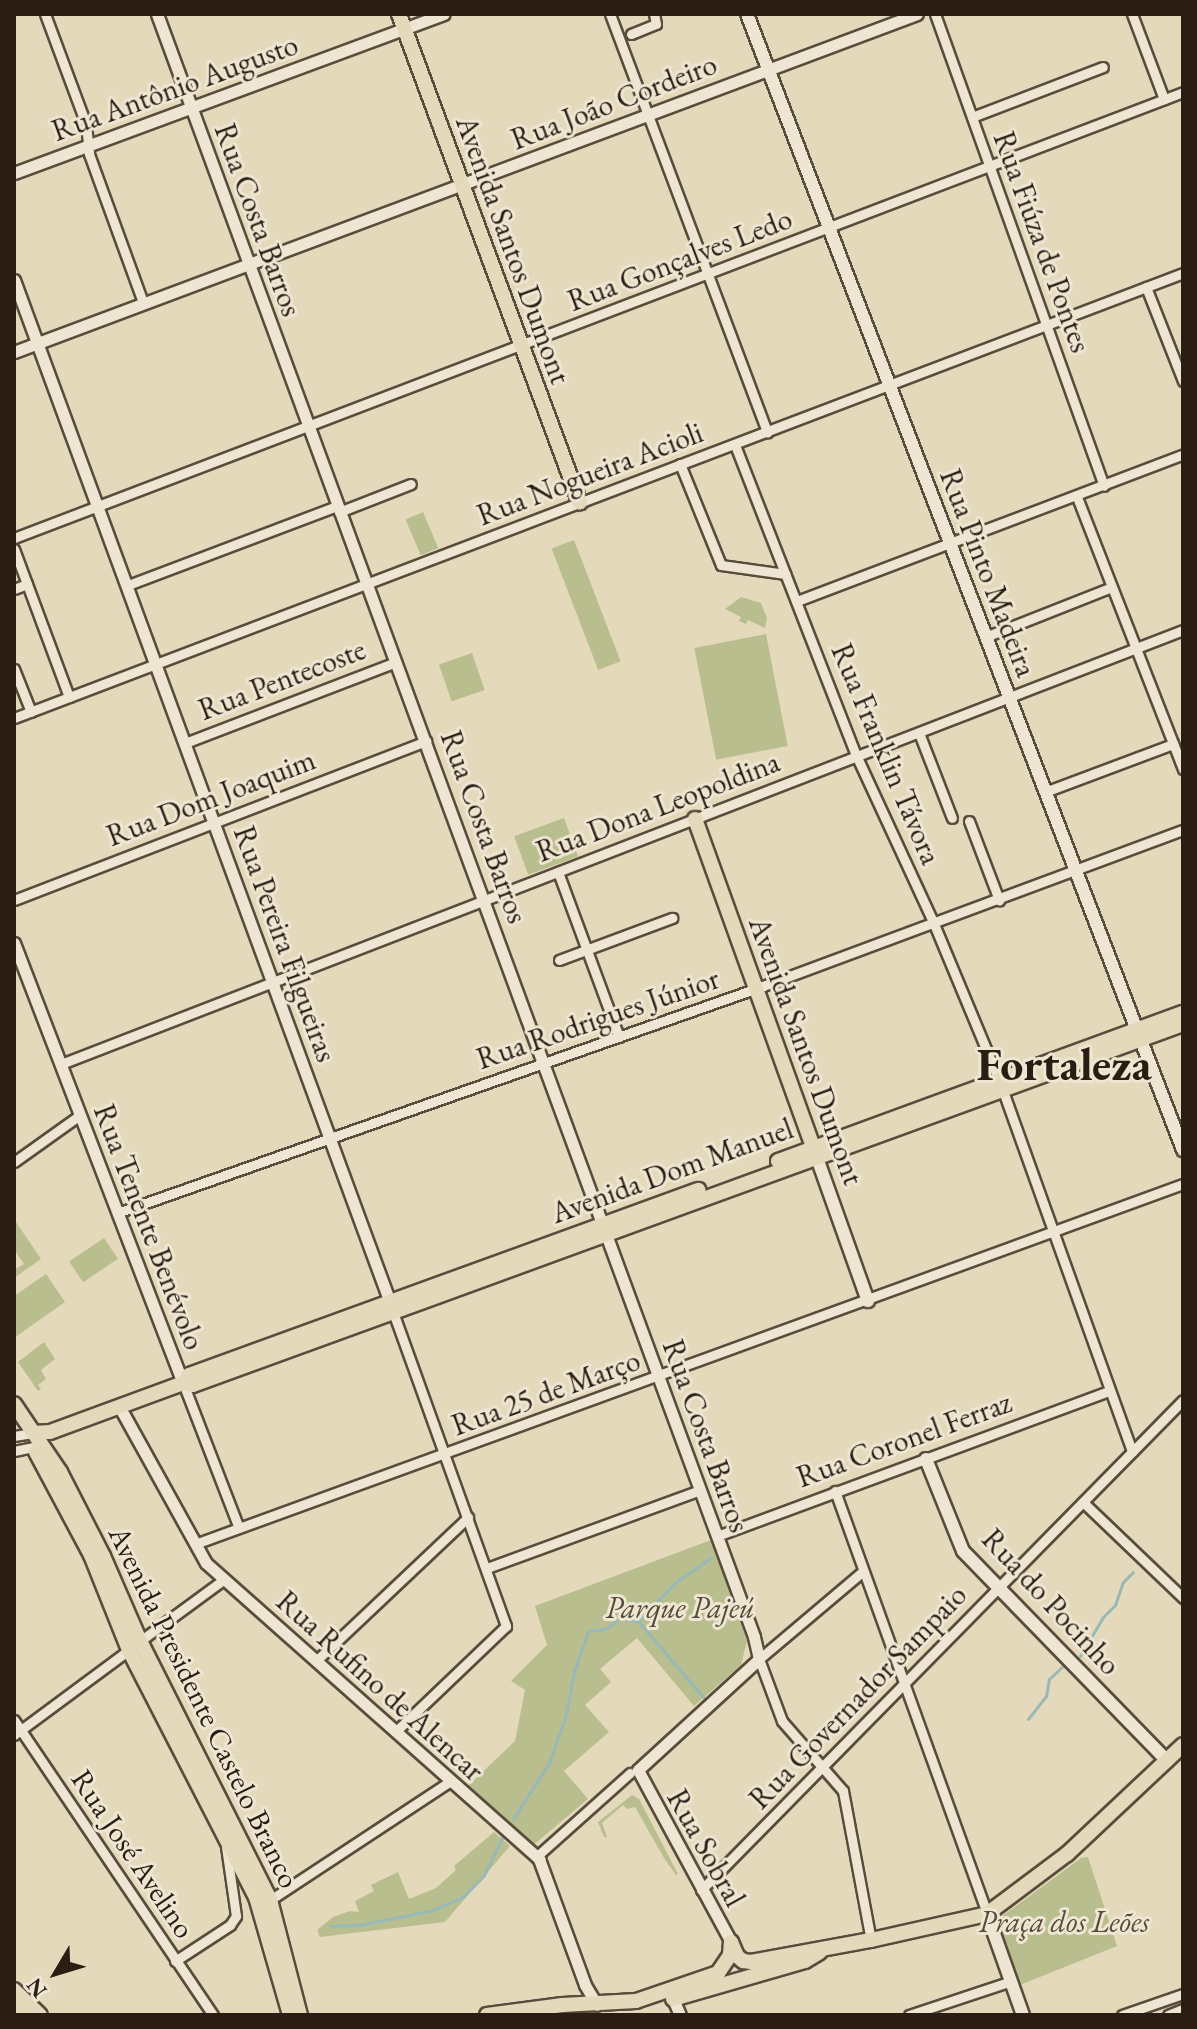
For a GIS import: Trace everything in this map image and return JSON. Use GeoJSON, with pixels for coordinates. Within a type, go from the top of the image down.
{"type":"FeatureCollection","features":[{"type":"Feature","properties":{"kind":"main road","name":"Avenida Santos Dumont"},"geometry":{"type":"LineString","coordinates":[[399,14],[580,503]]}},
{"type":"Feature","properties":{"kind":"main road","name":"Rua Pinto Madeira"},"geometry":{"type":"LineString","coordinates":[[747,14],[947,543],[1183,1150]]}},
{"type":"Feature","properties":{"kind":"main road","name":"Avenida Santos Dumont"},"geometry":{"type":"LineString","coordinates":[[695,819],[868,1301]]}},
{"type":"Feature","properties":{"kind":"main road","name":"Avenida Dom Manuel"},"geometry":{"type":"LineString","coordinates":[[1140,1035],[1183,1013]]}},
{"type":"Feature","properties":{"kind":"main road","name":"Avenida Dom Manuel"},"geometry":{"type":"LineString","coordinates":[[39,1438],[183,1383],[193,1385],[605,1229],[1140,1035],[1183,1024]]}},
{"type":"Feature","properties":{"kind":"main road","name":"Avenida Presidente Castelo Branco"},"geometry":{"type":"LineString","coordinates":[[14,1404],[60,1472],[103,1556],[135,1646],[224,1835],[271,1922],[300,2015]]}},
{"type":"Feature","properties":{"kind":"main road","name":"Rua do Pocinho"},"geometry":{"type":"LineString","coordinates":[[926,1459],[963,1551],[1167,1761]]}},
{"type":"Feature","properties":{"kind":"main road","name":"Avenida Presidente Castelo Branco"},"geometry":{"type":"LineString","coordinates":[[135,1646],[270,1900],[271,1922],[290,2015]]}},
{"type":"Feature","properties":{"kind":"main road"},"geometry":{"type":"LineString","coordinates":[[731,1942],[743,1961],[823,1950],[987,1914],[1067,1854],[1183,1745]]}},
{"type":"Feature","properties":{"kind":"main road"},"geometry":{"type":"LineString","coordinates":[[987,1914],[1023,2015]]}},
{"type":"Feature","properties":{"kind":"main road"},"geometry":{"type":"LineString","coordinates":[[623,2015],[718,1973],[730,1955],[731,1942]]}},
{"type":"Feature","properties":{"kind":"main road"},"geometry":{"type":"LineString","coordinates":[[487,2015],[623,2005],[805,1961],[823,1950]]}},
{"type":"Feature","properties":{"kind":"main road"},"geometry":{"type":"LineString","coordinates":[[14,1990],[40,2015]]}},
{"type":"Feature","properties":{"kind":"main road"},"geometry":{"type":"LineString","coordinates":[[14,2006],[23,2015]]}},
{"type":"Feature","properties":{"kind":"street"},"geometry":{"type":"LineString","coordinates":[[45,14],[86,124],[89,154],[143,302]]}},
{"type":"Feature","properties":{"kind":"street","name":"Rua Costa Barros"},"geometry":{"type":"LineString","coordinates":[[157,14],[307,427],[486,901],[759,1659]]}},
{"type":"Feature","properties":{"kind":"street","name":"Rua Antônio Augusto"},"geometry":{"type":"LineString","coordinates":[[14,173],[443,14]]}},
{"type":"Feature","properties":{"kind":"street"},"geometry":{"type":"LineString","coordinates":[[610,14],[767,432]]}},
{"type":"Feature","properties":{"kind":"street"},"geometry":{"type":"LineString","coordinates":[[631,34],[656,24],[654,14]]}},
{"type":"Feature","properties":{"kind":"street","name":"Rua João Cordeiro"},"geometry":{"type":"LineString","coordinates":[[14,352],[917,14]]}},
{"type":"Feature","properties":{"kind":"street","name":"Rua Fiúza de Pontes"},"geometry":{"type":"LineString","coordinates":[[935,14],[1104,486]]}},
{"type":"Feature","properties":{"kind":"street"},"geometry":{"type":"LineString","coordinates":[[1132,14],[1164,99]]}},
{"type":"Feature","properties":{"kind":"street"},"geometry":{"type":"LineString","coordinates":[[972,117],[1103,67]]}},
{"type":"Feature","properties":{"kind":"street","name":"Rua Gonçalves Ledo"},"geometry":{"type":"LineString","coordinates":[[14,538],[1183,92]]}},
{"type":"Feature","properties":{"kind":"street","name":"Rua Nogueira Acioli"},"geometry":{"type":"LineString","coordinates":[[14,718],[1183,273]]}},
{"type":"Feature","properties":{"kind":"street","name":"Rua Pereira Filgueiras"},"geometry":{"type":"LineString","coordinates":[[14,280],[274,982],[506,1626],[396,1731]]}},
{"type":"Feature","properties":{"kind":"street"},"geometry":{"type":"LineString","coordinates":[[1146,287],[1183,381]]}},
{"type":"Feature","properties":{"kind":"street","name":"Rua Franklin Távora"},"geometry":{"type":"LineString","coordinates":[[735,445],[856,755],[934,924],[1001,1086],[1132,1452]]}},
{"type":"Feature","properties":{"kind":"street"},"geometry":{"type":"LineString","coordinates":[[797,601],[1077,497],[1183,454]]}},
{"type":"Feature","properties":{"kind":"street"},"geometry":{"type":"LineString","coordinates":[[680,464],[721,565],[785,574]]}},
{"type":"Feature","properties":{"kind":"street"},"geometry":{"type":"LineString","coordinates":[[128,585],[411,484]]}},
{"type":"Feature","properties":{"kind":"street"},"geometry":{"type":"LineString","coordinates":[[1077,497],[1183,769]]}},
{"type":"Feature","properties":{"kind":"street"},"geometry":{"type":"LineString","coordinates":[[14,549],[69,697]]}},
{"type":"Feature","properties":{"kind":"street"},"geometry":{"type":"LineString","coordinates":[[14,589],[27,584]]}},
{"type":"Feature","properties":{"kind":"street"},"geometry":{"type":"LineString","coordinates":[[985,637],[1112,587]]}},
{"type":"Feature","properties":{"kind":"street","name":"Rua Dona Leopoldina"},"geometry":{"type":"LineString","coordinates":[[61,1064],[1183,630]]}},
{"type":"Feature","properties":{"kind":"street","name":"Rua Pentecoste"},"geometry":{"type":"LineString","coordinates":[[185,743],[396,662]]}},
{"type":"Feature","properties":{"kind":"street"},"geometry":{"type":"LineString","coordinates":[[14,669],[31,712]]}},
{"type":"Feature","properties":{"kind":"street"},"geometry":{"type":"LineString","coordinates":[[919,733],[952,818]]}},
{"type":"Feature","properties":{"kind":"street","name":"Rua Dom Joaquim"},"geometry":{"type":"LineString","coordinates":[[14,900],[426,741]]}},
{"type":"Feature","properties":{"kind":"street"},"geometry":{"type":"LineString","coordinates":[[1045,792],[1173,744]]}},
{"type":"Feature","properties":{"kind":"street"},"geometry":{"type":"LineString","coordinates":[[969,821],[999,900]]}},
{"type":"Feature","properties":{"kind":"street","name":"Rua Rodrigues Júnior"},"geometry":{"type":"LineString","coordinates":[[117,1213],[755,989],[1183,830]]}},
{"type":"Feature","properties":{"kind":"street"},"geometry":{"type":"LineString","coordinates":[[558,872],[619,1037]]}},
{"type":"Feature","properties":{"kind":"street"},"geometry":{"type":"LineString","coordinates":[[559,960],[672,918]]}},
{"type":"Feature","properties":{"kind":"street","name":"Rua Tenente Benévolo"},"geometry":{"type":"LineString","coordinates":[[14,943],[239,1528]]}},
{"type":"Feature","properties":{"kind":"street"},"geometry":{"type":"LineString","coordinates":[[14,1162],[80,1115]]}},
{"type":"Feature","properties":{"kind":"street","name":"Rua 25 de Março"},"geometry":{"type":"LineString","coordinates":[[195,1544],[445,1456],[1183,1184]]}},
{"type":"Feature","properties":{"kind":"street","name":"Rua Coronel Ferraz"},"geometry":{"type":"LineString","coordinates":[[717,1536],[1108,1391]]}},
{"type":"Feature","properties":{"kind":"street","name":"Rua Governador Sampaio"},"geometry":{"type":"LineString","coordinates":[[701,1890],[1183,1400]]}},
{"type":"Feature","properties":{"kind":"street","name":"Rua Rufino de Alencar"},"geometry":{"type":"LineString","coordinates":[[119,1406],[206,1563],[536,1857],[546,1870],[569,1943],[597,2005]]}},
{"type":"Feature","properties":{"kind":"street"},"geometry":{"type":"LineString","coordinates":[[14,1436],[39,1438]]}},
{"type":"Feature","properties":{"kind":"street"},"geometry":{"type":"LineString","coordinates":[[14,1451],[39,1438]]}},
{"type":"Feature","properties":{"kind":"street"},"geometry":{"type":"LineString","coordinates":[[487,1568],[700,1490]]}},
{"type":"Feature","properties":{"kind":"street"},"geometry":{"type":"LineString","coordinates":[[835,1491],[987,1914]]}},
{"type":"Feature","properties":{"kind":"street"},"geometry":{"type":"LineString","coordinates":[[1083,1502],[1183,1598]]}},
{"type":"Feature","properties":{"kind":"street"},"geometry":{"type":"LineString","coordinates":[[317,1660],[468,1517]]}},
{"type":"Feature","properties":{"kind":"street"},"geometry":{"type":"LineString","coordinates":[[536,1857],[635,1775],[639,1765],[862,1572]]}},
{"type":"Feature","properties":{"kind":"street"},"geometry":{"type":"LineString","coordinates":[[18,1733],[223,1580]]}},
{"type":"Feature","properties":{"kind":"street"},"geometry":{"type":"LineString","coordinates":[[759,1659],[782,1721],[843,1791],[847,1801],[871,1940]]}},
{"type":"Feature","properties":{"kind":"street","name":"Rua José Avelino"},"geometry":{"type":"LineString","coordinates":[[14,1720],[18,1733],[213,2015]]}},
{"type":"Feature","properties":{"kind":"street","name":"Rua Sobral"},"geometry":{"type":"LineString","coordinates":[[635,1775],[731,1942]]}},
{"type":"Feature","properties":{"kind":"street"},"geometry":{"type":"LineString","coordinates":[[270,1900],[449,1782]]}},
{"type":"Feature","properties":{"kind":"street"},"geometry":{"type":"LineString","coordinates":[[175,1961],[230,1925],[236,1916],[224,1835]]}},
{"type":"Feature","properties":{"kind":"street"},"geometry":{"type":"LineString","coordinates":[[909,2015],[1011,1981]]}},
{"type":"Feature","properties":{"kind":"street"},"geometry":{"type":"LineString","coordinates":[[1122,2015],[1151,2010],[1183,1994]]}},
{"type":"Feature","properties":{"kind":"street"},"geometry":{"type":"LineString","coordinates":[[671,1995],[680,2015]]}},
{"type":"Feature","properties":{"kind":"street"},"geometry":{"type":"LineString","coordinates":[[1168,2015],[1183,2009]]}},
{"type":"Feature","properties":{"kind":"green space"},"geometry":{"type":"Polygon","coordinates":[[[423,512],[438,548],[421,555],[406,519],[423,512]]]}},
{"type":"Feature","properties":{"kind":"green space"},"geometry":{"type":"Polygon","coordinates":[[[574,540],[621,661],[598,670],[552,549],[574,540]]]}},
{"type":"Feature","properties":{"kind":"green space"},"geometry":{"type":"Polygon","coordinates":[[[741,597],[761,603],[767,618],[765,628],[748,620],[746,624],[739,621],[741,617],[725,609],[741,597]]]}},
{"type":"Feature","properties":{"kind":"green space"},"geometry":{"type":"Polygon","coordinates":[[[766,634],[788,746],[716,760],[694,648],[766,634]]]}},
{"type":"Feature","properties":{"kind":"green space"},"geometry":{"type":"Polygon","coordinates":[[[472,653],[485,690],[452,701],[439,664],[472,653]]]}},
{"type":"Feature","properties":{"kind":"green space"},"geometry":{"type":"Polygon","coordinates":[[[564,818],[578,857],[528,875],[514,836],[564,818]]]}},
{"type":"Feature","properties":{"kind":"green space"},"geometry":{"type":"Polygon","coordinates":[[[14,1219],[41,1259],[14,1278],[14,1270],[24,1264],[14,1249],[14,1219]]]}},
{"type":"Feature","properties":{"kind":"green space"},"geometry":{"type":"Polygon","coordinates":[[[104,1238],[118,1259],[83,1282],[69,1261],[104,1238]]]}},
{"type":"Feature","properties":{"kind":"green space"},"geometry":{"type":"Polygon","coordinates":[[[46,1274],[65,1302],[14,1338],[14,1296],[46,1274]]]}},
{"type":"Feature","properties":{"kind":"green space"},"geometry":{"type":"Polygon","coordinates":[[[44,1342],[55,1359],[41,1370],[46,1379],[38,1385],[41,1389],[38,1391],[18,1362],[44,1342]]]}},
{"type":"Feature","properties":{"kind":"green space","name":"Parque Pajeú"},"geometry":{"type":"Polygon","coordinates":[[[711,1540],[747,1641],[741,1665],[694,1706],[637,1638],[600,1669],[611,1682],[585,1705],[609,1732],[564,1771],[588,1799],[531,1847],[467,1787],[515,1741],[525,1690],[511,1681],[547,1645],[535,1606],[711,1540]]]}},
{"type":"Feature","properties":{"kind":"green space"},"geometry":{"type":"Polygon","coordinates":[[[632,1795],[639,1799],[678,1874],[664,1858],[635,1807],[627,1809],[623,1805],[602,1823],[607,1837],[604,1837],[598,1822],[632,1795]]]}},
{"type":"Feature","properties":{"kind":"green space"},"geometry":{"type":"Polygon","coordinates":[[[494,1832],[510,1846],[445,1922],[320,1937],[317,1930],[333,1917],[350,1911],[359,1912],[355,1901],[374,1891],[371,1885],[398,1872],[409,1899],[436,1888],[456,1870],[454,1866],[494,1832]]]}},
{"type":"Feature","properties":{"kind":"green space","name":"Praça dos Leões"},"geometry":{"type":"Polygon","coordinates":[[[1088,1857],[1117,1946],[1020,1985],[997,1920],[1081,1858],[1088,1857]]]}},
{"type":"Feature","properties":{"kind":"waterway"},"geometry":{"type":"LineString","coordinates":[[638,1621],[677,1581],[712,1557]]}},
{"type":"Feature","properties":{"kind":"waterway"},"geometry":{"type":"LineString","coordinates":[[1080,1656],[1103,1617],[1115,1605],[1123,1582],[1133,1572]]}},
{"type":"Feature","properties":{"kind":"waterway"},"geometry":{"type":"LineString","coordinates":[[513,1819],[549,1763],[566,1715],[574,1672],[588,1631],[605,1629],[620,1619],[638,1621],[704,1698]]}},
{"type":"Feature","properties":{"kind":"waterway"},"geometry":{"type":"LineString","coordinates":[[1028,1719],[1046,1696],[1049,1679],[1065,1664]]}},
{"type":"Feature","properties":{"kind":"waterway"},"geometry":{"type":"LineString","coordinates":[[330,1926],[359,1925],[430,1911],[463,1897],[484,1875],[502,1838]]}},
{"type":"Feature","properties":{"kind":"district","name":"Fortaleza"},"geometry":{"type":"Point","coordinates":[1064,1064]}}]}
